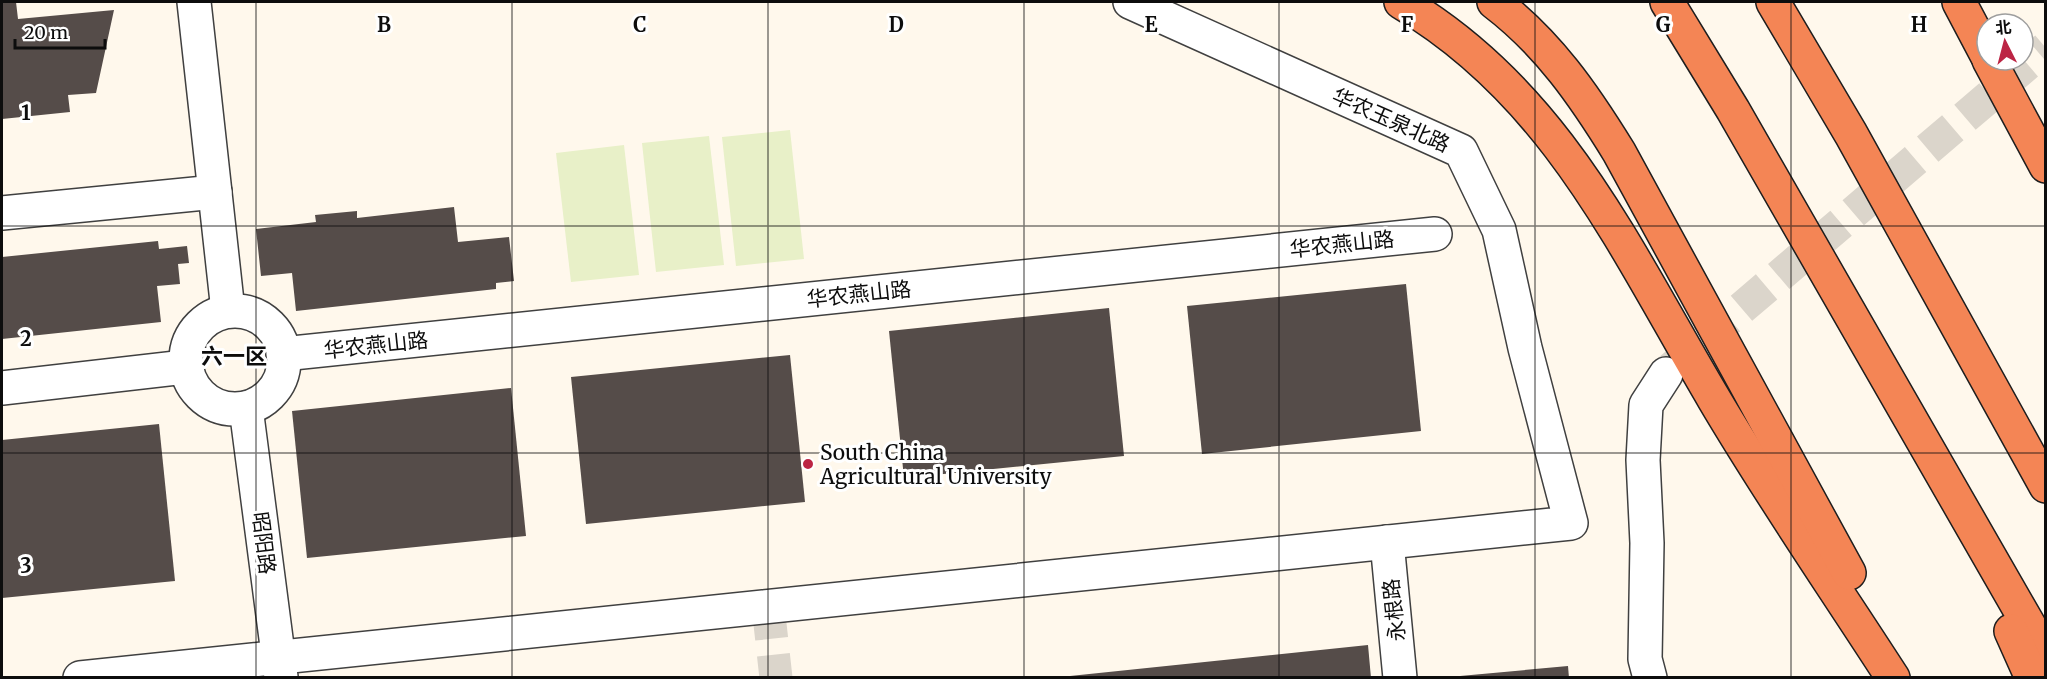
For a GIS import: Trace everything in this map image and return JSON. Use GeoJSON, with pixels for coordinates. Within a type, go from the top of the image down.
{"type":"FeatureCollection","features":[{"type":"Feature","properties":{"kind":"highway"},"geometry":{"type":"LineString","coordinates":[[1401,2],[1462,42],[1527,105],[1558,141],[1608,217],[1715,401],[1893,678]]}},
{"type":"Feature","properties":{"kind":"highway"},"geometry":{"type":"LineString","coordinates":[[1494,2],[1551,53],[1572,79],[1603,126],[1906,678]]}},
{"type":"Feature","properties":{"kind":"highway"},"geometry":{"type":"LineString","coordinates":[[1667,2],[1739,120],[2046,655]]}},
{"type":"Feature","properties":{"kind":"highway"},"geometry":{"type":"LineString","coordinates":[[1773,2],[1851,134],[2046,486]]}},
{"type":"Feature","properties":{"kind":"highway"},"geometry":{"type":"LineString","coordinates":[[1959,2],[1975,32]]}},
{"type":"Feature","properties":{"kind":"highway"},"geometry":{"type":"LineString","coordinates":[[1995,72],[2046,166]]}},
{"type":"Feature","properties":{"kind":"highway"},"geometry":{"type":"LineString","coordinates":[[1907,236],[2046,451]]}},
{"type":"Feature","properties":{"kind":"highway"},"geometry":{"type":"LineString","coordinates":[[1930,452],[2032,678]]}},
{"type":"Feature","properties":{"kind":"street"},"geometry":{"type":"LineString","coordinates":[[194,2],[228,311]]}},
{"type":"Feature","properties":{"kind":"street","name":"华农玉泉北路"},"geometry":{"type":"LineString","coordinates":[[1130,2],[1461,151],[1499,230],[1525,348],[1571,523],[1387,542]]}},
{"type":"Feature","properties":{"kind":"street"},"geometry":{"type":"LineString","coordinates":[[2,213],[215,192]]}},
{"type":"Feature","properties":{"kind":"street","name":"华农燕山路"},"geometry":{"type":"LineString","coordinates":[[284,354],[1435,234]]}},
{"type":"Feature","properties":{"kind":"street"},"geometry":{"type":"LineString","coordinates":[[228,311],[242,311],[268,324],[277,334],[284,354],[281,379],[273,392],[261,402],[246,408],[230,410],[213,405],[200,396],[190,382],[185,367],[185,352],[190,337],[200,324],[213,315],[228,311]]}},
{"type":"Feature","properties":{"kind":"street"},"geometry":{"type":"LineString","coordinates":[[2,388],[185,367]]}},
{"type":"Feature","properties":{"kind":"street"},"geometry":{"type":"LineString","coordinates":[[1650,678],[1645,659],[1647,543],[1643,460],[1646,405],[1666,374]]}},
{"type":"Feature","properties":{"kind":"street","name":"昭阳路"},"geometry":{"type":"LineString","coordinates":[[246,408],[280,667]]}},
{"type":"Feature","properties":{"kind":"street"},"geometry":{"type":"LineString","coordinates":[[80,678],[280,667],[1387,542]]}},
{"type":"Feature","properties":{"kind":"street","name":"永根路"},"geometry":{"type":"LineString","coordinates":[[1387,542],[1400,678]]}},
{"type":"Feature","properties":{"kind":"green space"},"geometry":{"type":"Polygon","coordinates":[[[790,130],[804,259],[736,266],[722,137],[790,130]]]}},
{"type":"Feature","properties":{"kind":"green space"},"geometry":{"type":"Polygon","coordinates":[[[709,136],[724,265],[656,272],[642,143],[709,136]]]}},
{"type":"Feature","properties":{"kind":"green space"},"geometry":{"type":"Polygon","coordinates":[[[624,145],[639,275],[571,282],[556,153],[624,145]]]}},
{"type":"Feature","properties":{"kind":"building"},"geometry":{"type":"Polygon","coordinates":[[[2,2],[16,2],[18,19],[114,10],[96,93],[68,95],[70,112],[2,119],[2,2]]]}},
{"type":"Feature","properties":{"kind":"building"},"geometry":{"type":"Polygon","coordinates":[[[454,207],[458,242],[509,237],[514,281],[496,283],[496,289],[296,311],[292,273],[261,276],[256,229],[316,222],[315,215],[357,211],[357,218],[454,207]]]}},
{"type":"Feature","properties":{"kind":"building"},"geometry":{"type":"Polygon","coordinates":[[[158,241],[159,249],[187,246],[189,263],[178,264],[180,284],[157,286],[161,322],[2,339],[2,257],[158,241]]]}},
{"type":"Feature","properties":{"kind":"building"},"geometry":{"type":"Polygon","coordinates":[[[1406,284],[1421,431],[1202,454],[1187,306],[1406,284]]]}},
{"type":"Feature","properties":{"kind":"building"},"geometry":{"type":"Polygon","coordinates":[[[1109,308],[1124,456],[904,478],[889,331],[1109,308]]]}},
{"type":"Feature","properties":{"kind":"building"},"geometry":{"type":"Polygon","coordinates":[[[790,355],[805,502],[586,524],[571,377],[790,355]]]}},
{"type":"Feature","properties":{"kind":"building"},"geometry":{"type":"Polygon","coordinates":[[[511,388],[526,536],[307,558],[292,411],[511,388]]]}},
{"type":"Feature","properties":{"kind":"building"},"geometry":{"type":"Polygon","coordinates":[[[159,424],[175,581],[2,598],[2,440],[159,424]]]}},
{"type":"Feature","properties":{"kind":"building"},"geometry":{"type":"Polygon","coordinates":[[[1368,645],[1371,678],[1070,678],[1070,676],[1368,645]]]}},
{"type":"Feature","properties":{"kind":"building"},"geometry":{"type":"Polygon","coordinates":[[[1568,666],[1569,678],[1460,678],[1460,676],[1568,666]]]}},
{"type":"Feature","properties":{"kind":"tunnel"},"geometry":{"type":"LineString","coordinates":[[1667,372],[2046,48]]}},
{"type":"Feature","properties":{"kind":"tunnel"},"geometry":{"type":"LineString","coordinates":[[768,606],[776,678]]}},
{"type":"Feature","properties":{"kind":"place","name":"South China Agricultural University"},"geometry":{"type":"Point","coordinates":[808,464]}},
{"type":"Feature","properties":{"kind":"district","name":"六一区"},"geometry":{"type":"Point","coordinates":[234,356]}}]}
